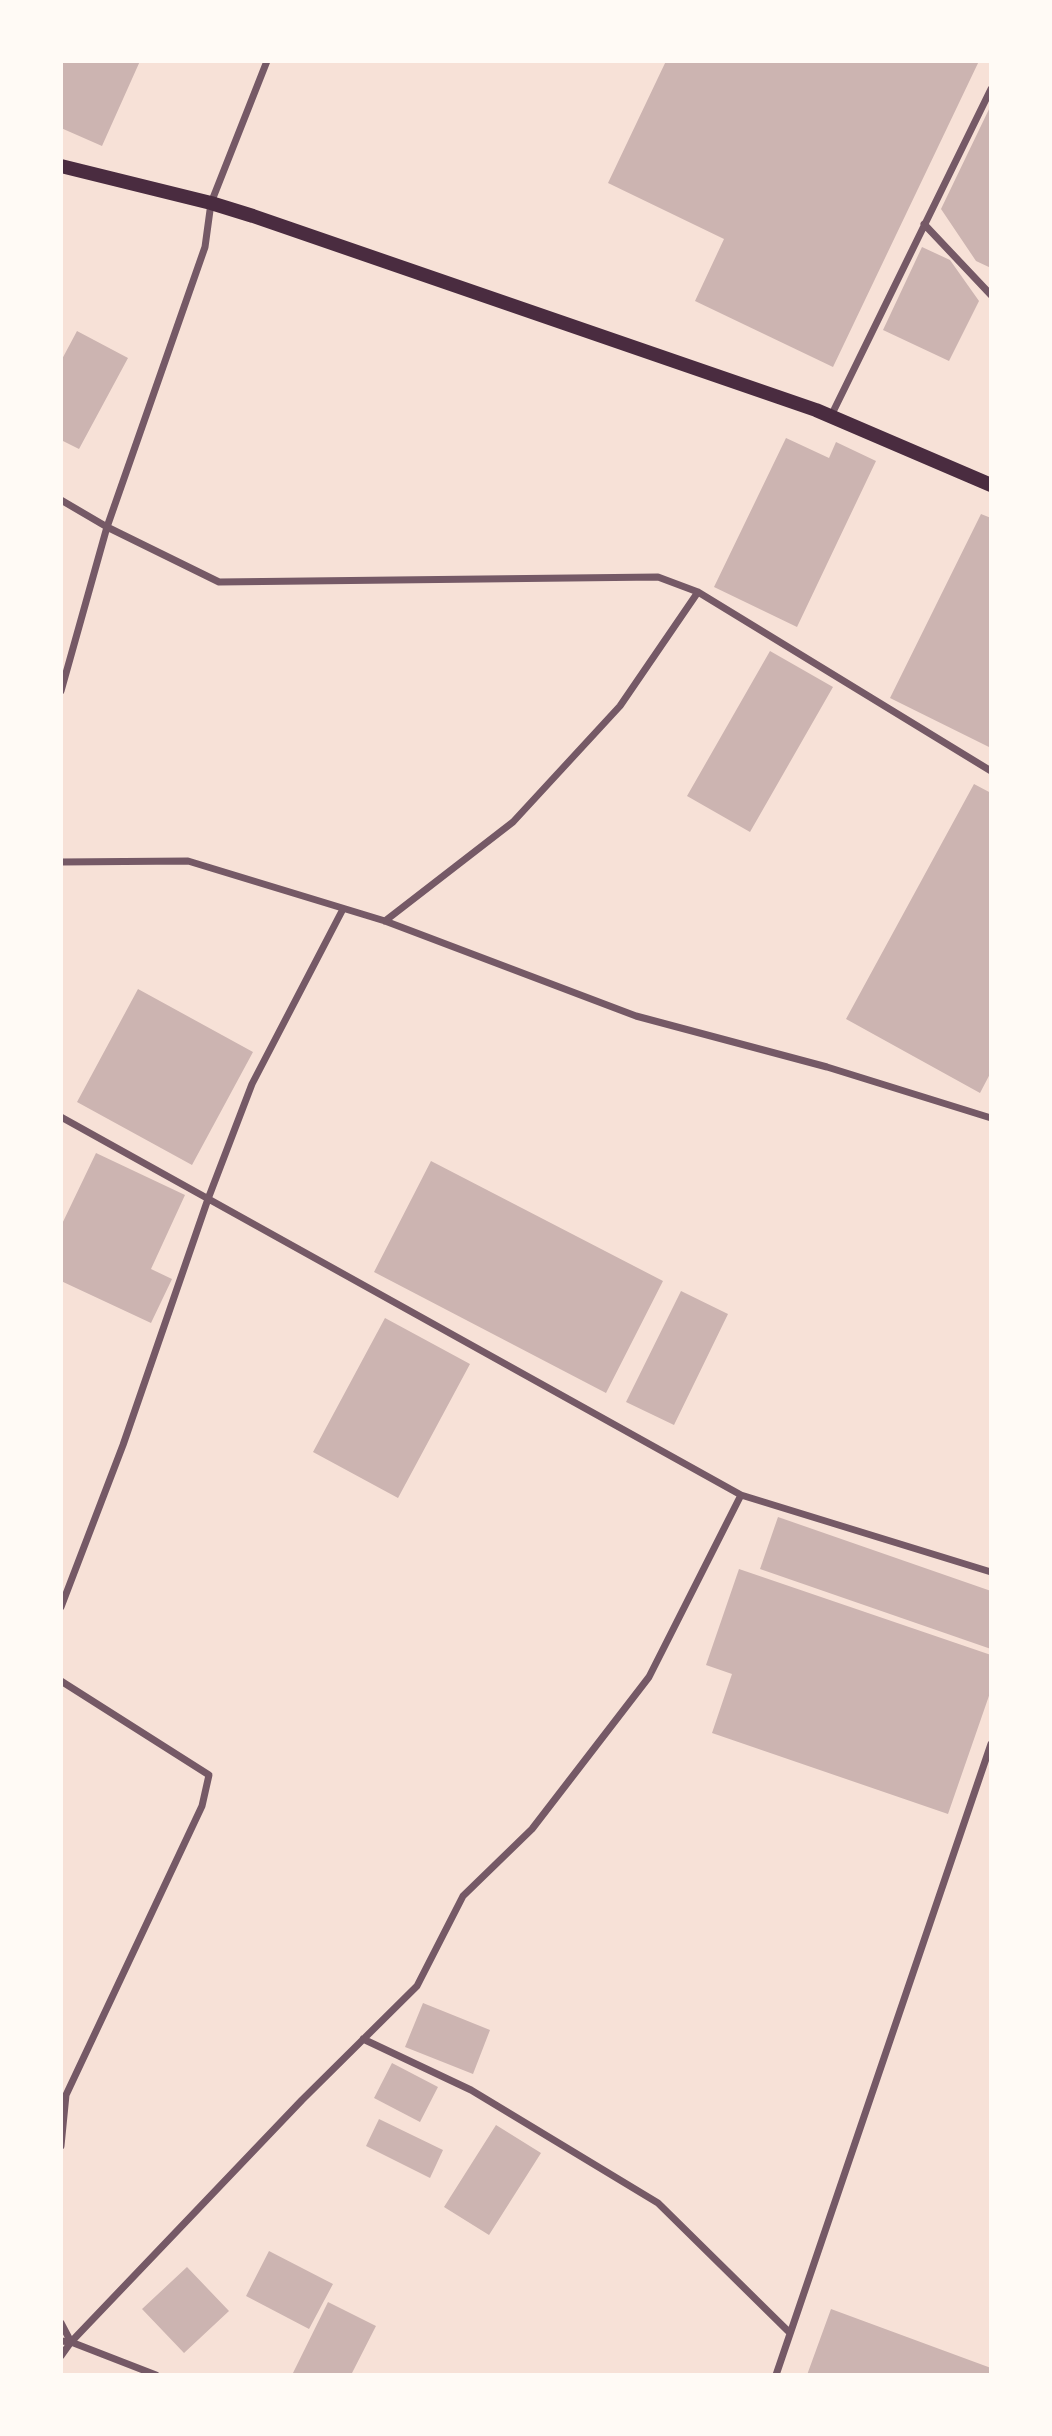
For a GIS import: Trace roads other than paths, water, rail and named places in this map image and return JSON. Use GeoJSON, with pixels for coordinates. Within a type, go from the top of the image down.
{"type":"FeatureCollection","features":[{"type":"Feature","properties":{"kind":"main road"},"geometry":{"type":"LineString","coordinates":[[61,166],[211,203],[831,417],[991,485]]}},
{"type":"Feature","properties":{"kind":"street"},"geometry":{"type":"LineString","coordinates":[[61,691],[107,527],[205,247],[211,203],[267,61]]}},
{"type":"Feature","properties":{"kind":"street"},"geometry":{"type":"LineString","coordinates":[[831,417],[991,89]]}},
{"type":"Feature","properties":{"kind":"street"},"geometry":{"type":"LineString","coordinates":[[924,225],[991,295]]}},
{"type":"Feature","properties":{"kind":"street"},"geometry":{"type":"LineString","coordinates":[[61,500],[107,527],[219,582],[658,578],[698,592],[991,771]]}},
{"type":"Feature","properties":{"kind":"street"},"geometry":{"type":"LineString","coordinates":[[385,921],[513,822],[620,706],[698,592]]}},
{"type":"Feature","properties":{"kind":"street"},"geometry":{"type":"LineString","coordinates":[[61,862],[188,860],[385,921],[636,1016],[827,1067],[991,1118]]}},
{"type":"Feature","properties":{"kind":"street"},"geometry":{"type":"LineString","coordinates":[[61,1607],[123,1445],[208,1199],[252,1084],[343,908]]}},
{"type":"Feature","properties":{"kind":"street"},"geometry":{"type":"LineString","coordinates":[[61,1117],[741,1495],[991,1572]]}},
{"type":"Feature","properties":{"kind":"street"},"geometry":{"type":"LineString","coordinates":[[61,2356],[71,2342],[302,2100],[417,1986],[463,1896],[532,1829],[649,1677],[741,1495]]}},
{"type":"Feature","properties":{"kind":"street"},"geometry":{"type":"LineString","coordinates":[[61,1682],[209,1775],[202,1806],[66,2095],[61,2146]]}},
{"type":"Feature","properties":{"kind":"street"},"geometry":{"type":"LineString","coordinates":[[776,2375],[991,1744]]}},
{"type":"Feature","properties":{"kind":"street"},"geometry":{"type":"LineString","coordinates":[[363,2039],[471,2090],[658,2203],[790,2333]]}},
{"type":"Feature","properties":{"kind":"street"},"geometry":{"type":"LineString","coordinates":[[61,2323],[71,2342]]}},
{"type":"Feature","properties":{"kind":"street"},"geometry":{"type":"LineString","coordinates":[[61,2342],[71,2342],[156,2375]]}}]}
